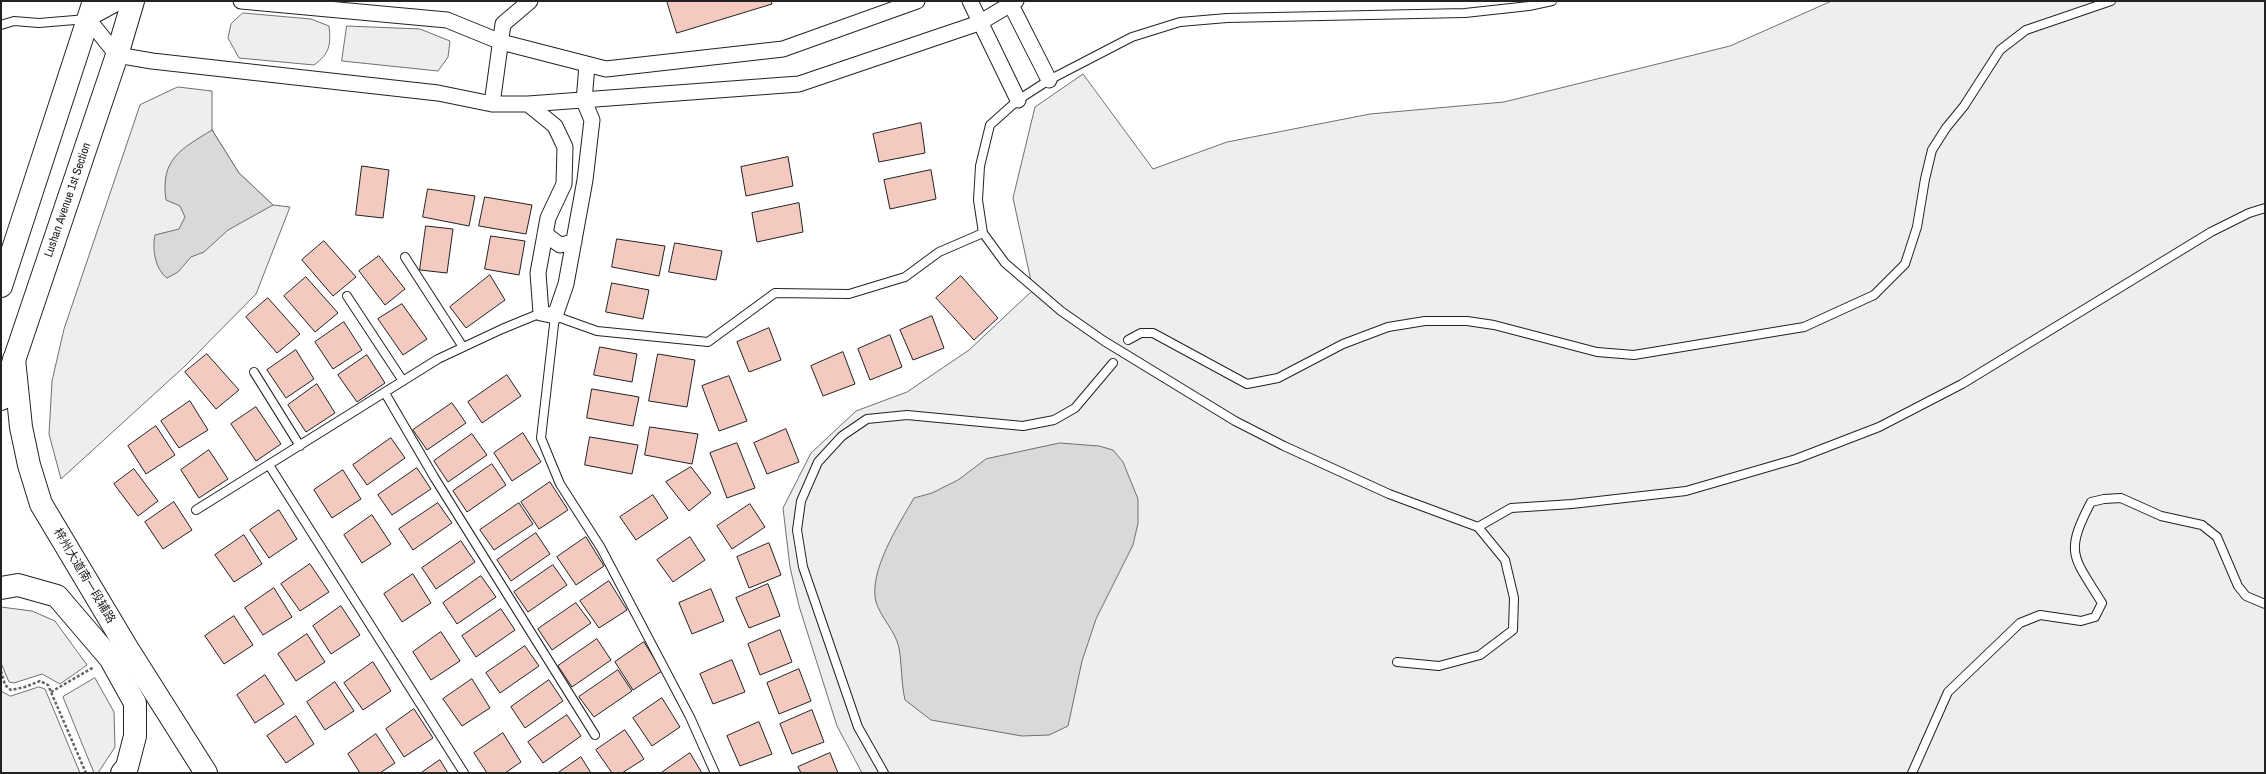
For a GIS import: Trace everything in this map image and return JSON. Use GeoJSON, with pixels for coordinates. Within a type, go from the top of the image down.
{"type":"FeatureCollection","features":[{"type":"Feature","properties":{"kind":"main road","name":"Lushan Avenue 1st Section"},"geometry":{"type":"LineString","coordinates":[[1,399],[117,54],[133,1]]}},
{"type":"Feature","properties":{"kind":"main road"},"geometry":{"type":"LineString","coordinates":[[1,286],[91,10]]}},
{"type":"Feature","properties":{"kind":"main road","name":"梓州大道南一段辅路"},"geometry":{"type":"LineString","coordinates":[[14,360],[21,427],[29,464],[41,504],[127,648],[206,773]]}},
{"type":"Feature","properties":{"kind":"main road"},"geometry":{"type":"LineString","coordinates":[[1,588],[18,585],[56,596],[110,658],[135,703],[135,736],[127,767],[122,773]]}},
{"type":"Feature","properties":{"kind":"street"},"geometry":{"type":"LineString","coordinates":[[121,1],[91,10],[117,54],[152,62],[438,93],[492,104],[584,101],[799,84],[980,23],[1012,2],[1049,80]]}},
{"type":"Feature","properties":{"kind":"street"},"geometry":{"type":"LineString","coordinates":[[242,1],[447,20],[501,42],[606,69],[783,49],[918,1]]}},
{"type":"Feature","properties":{"kind":"street"},"geometry":{"type":"LineString","coordinates":[[492,104],[503,24],[530,1]]}},
{"type":"Feature","properties":{"kind":"street"},"geometry":{"type":"LineString","coordinates":[[970,1],[1018,100]]}},
{"type":"Feature","properties":{"kind":"street"},"geometry":{"type":"LineString","coordinates":[[548,315],[566,284],[585,180],[592,120],[584,101],[587,65]]}},
{"type":"Feature","properties":{"kind":"street"},"geometry":{"type":"LineString","coordinates":[[528,104],[555,126],[565,147],[564,184],[548,218],[538,273],[548,315]]}},
{"type":"Feature","properties":{"kind":"street"},"geometry":{"type":"LineString","coordinates":[[545,234],[560,245],[574,242]]}},
{"type":"Feature","properties":{"kind":"lane"},"geometry":{"type":"LineString","coordinates":[[1397,662],[1439,666],[1480,655],[1513,630],[1514,598],[1505,560],[1478,528],[1389,494],[1284,446],[1235,421],[1104,341],[1061,311],[1005,263],[983,233],[978,200],[980,166],[990,125],[1018,100],[1049,80],[1132,38],[1180,22],[1227,18],[1465,13],[1529,6],[1552,1]]}},
{"type":"Feature","properties":{"kind":"lane"},"geometry":{"type":"LineString","coordinates":[[1128,340],[1141,333],[1153,333],[1247,384],[1278,378],[1343,344],[1388,327],[1425,321],[1474,322],[1597,352],[1634,355],[1804,327],[1874,295],[1905,264],[1917,227],[1925,179],[1932,150],[1946,128],[1964,106],[2000,50],[2026,30],[2111,1]]}},
{"type":"Feature","properties":{"kind":"lane"},"geometry":{"type":"LineString","coordinates":[[1,25],[14,21],[40,23],[91,10]]}},
{"type":"Feature","properties":{"kind":"lane"},"geometry":{"type":"LineString","coordinates":[[1478,528],[1511,508],[1572,504],[1686,491],[1796,460],[1879,427],[1962,384],[2210,232],[2249,213],[2265,208]]}},
{"type":"Feature","properties":{"kind":"lane"},"geometry":{"type":"LineString","coordinates":[[196,510],[438,359],[464,347],[548,315],[597,331],[708,342],[775,293],[849,294],[905,277],[939,252],[983,233]]}},
{"type":"Feature","properties":{"kind":"lane"},"geometry":{"type":"LineString","coordinates":[[405,257],[464,347]]}},
{"type":"Feature","properties":{"kind":"lane"},"geometry":{"type":"LineString","coordinates":[[347,296],[403,381]]}},
{"type":"Feature","properties":{"kind":"lane"},"geometry":{"type":"LineString","coordinates":[[548,315],[541,438],[560,484],[601,548],[690,717],[716,773]]}},
{"type":"Feature","properties":{"kind":"lane"},"geometry":{"type":"LineString","coordinates":[[884,773],[858,727],[803,567],[797,530],[801,501],[818,462],[842,436],[868,419],[907,415],[1023,426],[1054,420],[1075,408],[1113,363]]}},
{"type":"Feature","properties":{"kind":"lane"},"geometry":{"type":"LineString","coordinates":[[254,372],[300,446]]}},
{"type":"Feature","properties":{"kind":"lane"},"geometry":{"type":"LineString","coordinates":[[385,393],[434,477],[595,735]]}},
{"type":"Feature","properties":{"kind":"lane"},"geometry":{"type":"LineString","coordinates":[[270,465],[464,773]]}},
{"type":"Feature","properties":{"kind":"lane"},"geometry":{"type":"LineString","coordinates":[[1912,773],[1948,692],[2020,623],[2040,615],[2081,621],[2094,617],[2102,603],[2076,560],[2074,544],[2080,524],[2091,502],[2104,499],[2121,498],[2161,516],[2202,525],[2217,537],[2238,586],[2246,596],[2265,604]]}},
{"type":"Feature","properties":{"kind":"path"},"geometry":{"type":"LineString","coordinates":[[51,692],[97,665]]}},
{"type":"Feature","properties":{"kind":"path"},"geometry":{"type":"LineString","coordinates":[[1,671],[5,685],[11,690],[25,687],[40,681],[48,685],[86,773]]}},
{"type":"Feature","properties":{"kind":"shaded area"},"geometry":{"type":"Polygon","coordinates":[[[1832,1],[2265,1],[2265,773],[862,773],[837,726],[799,606],[790,567],[783,508],[811,453],[856,411],[907,392],[969,350],[1033,290],[1013,198],[1035,107],[1083,74],[1153,169],[1227,142],[1370,114],[1504,102],[1730,46],[1832,1]]]}},
{"type":"Feature","properties":{"kind":"shaded area"},"geometry":{"type":"Polygon","coordinates":[[[243,13],[311,19],[329,26],[330,38],[328,48],[323,57],[314,65],[239,58],[228,38],[231,24],[243,13]]]}},
{"type":"Feature","properties":{"kind":"shaded area"},"geometry":{"type":"Polygon","coordinates":[[[347,26],[420,29],[450,41],[448,57],[438,71],[342,61],[347,26]]]}},
{"type":"Feature","properties":{"kind":"shaded area"},"geometry":{"type":"Polygon","coordinates":[[[178,87],[212,91],[212,130],[239,173],[273,205],[290,207],[256,294],[185,366],[61,479],[49,434],[52,381],[64,329],[140,105],[178,87]]]}},
{"type":"Feature","properties":{"kind":"shaded area"},"geometry":{"type":"Polygon","coordinates":[[[212,130],[239,173],[273,205],[228,230],[204,252],[191,257],[178,272],[167,278],[157,264],[155,258],[155,235],[179,229],[185,217],[180,206],[166,200],[166,174],[175,157],[182,150],[212,130]]]}},
{"type":"Feature","properties":{"kind":"shaded area"},"geometry":{"type":"Polygon","coordinates":[[[1060,443],[1099,446],[1113,450],[1123,462],[1138,499],[1138,523],[1133,545],[1096,619],[1082,661],[1068,726],[1049,735],[1022,736],[931,720],[905,700],[899,648],[892,631],[881,614],[876,602],[876,577],[886,548],[914,498],[932,493],[958,480],[986,459],[1060,443]]]}},
{"type":"Feature","properties":{"kind":"shaded area"},"geometry":{"type":"Polygon","coordinates":[[[1,607],[32,611],[55,621],[87,665],[60,684],[42,674],[14,683],[9,682],[1,663],[1,607]]]}},
{"type":"Feature","properties":{"kind":"shaded area"},"geometry":{"type":"Polygon","coordinates":[[[95,678],[114,712],[115,747],[98,773],[94,773],[63,697],[95,678]]]}},
{"type":"Feature","properties":{"kind":"shaded area"},"geometry":{"type":"Polygon","coordinates":[[[39,687],[45,689],[80,773],[1,773],[1,691],[10,696],[39,687]]]}},
{"type":"Feature","properties":{"kind":"building"},"geometry":{"type":"Polygon","coordinates":[[[667,1],[771,1],[772,4],[677,33],[667,1]]]}},
{"type":"Feature","properties":{"kind":"building"},"geometry":{"type":"Polygon","coordinates":[[[921,123],[925,153],[879,162],[873,134],[921,123]]]}},
{"type":"Feature","properties":{"kind":"building"},"geometry":{"type":"Polygon","coordinates":[[[788,157],[793,186],[746,196],[741,167],[788,157]]]}},
{"type":"Feature","properties":{"kind":"building"},"geometry":{"type":"Polygon","coordinates":[[[362,166],[389,170],[383,218],[356,215],[362,166]]]}},
{"type":"Feature","properties":{"kind":"building"},"geometry":{"type":"Polygon","coordinates":[[[931,170],[936,199],[890,209],[884,180],[931,170]]]}},
{"type":"Feature","properties":{"kind":"building"},"geometry":{"type":"Polygon","coordinates":[[[428,189],[475,196],[469,226],[423,217],[428,189]]]}},
{"type":"Feature","properties":{"kind":"building"},"geometry":{"type":"Polygon","coordinates":[[[485,197],[532,205],[526,234],[479,226],[485,197]]]}},
{"type":"Feature","properties":{"kind":"building"},"geometry":{"type":"Polygon","coordinates":[[[799,203],[803,232],[757,242],[752,213],[799,203]]]}},
{"type":"Feature","properties":{"kind":"building"},"geometry":{"type":"Polygon","coordinates":[[[426,226],[453,229],[447,273],[420,270],[426,226]]]}},
{"type":"Feature","properties":{"kind":"building"},"geometry":{"type":"Polygon","coordinates":[[[491,236],[525,241],[519,275],[485,269],[491,236]]]}},
{"type":"Feature","properties":{"kind":"building"},"geometry":{"type":"Polygon","coordinates":[[[617,239],[665,246],[659,276],[612,267],[617,239]]]}},
{"type":"Feature","properties":{"kind":"building"},"geometry":{"type":"Polygon","coordinates":[[[324,241],[356,277],[333,296],[302,260],[324,241]]]}},
{"type":"Feature","properties":{"kind":"building"},"geometry":{"type":"Polygon","coordinates":[[[675,243],[722,251],[716,280],[669,272],[675,243]]]}},
{"type":"Feature","properties":{"kind":"building"},"geometry":{"type":"Polygon","coordinates":[[[379,256],[405,289],[385,305],[359,271],[379,256]]]}},
{"type":"Feature","properties":{"kind":"building"},"geometry":{"type":"Polygon","coordinates":[[[490,275],[505,300],[466,328],[450,307],[490,275]]]}},
{"type":"Feature","properties":{"kind":"building"},"geometry":{"type":"Polygon","coordinates":[[[961,276],[998,318],[974,340],[936,298],[961,276]]]}},
{"type":"Feature","properties":{"kind":"building"},"geometry":{"type":"Polygon","coordinates":[[[306,277],[338,313],[315,332],[284,296],[306,277]]]}},
{"type":"Feature","properties":{"kind":"building"},"geometry":{"type":"Polygon","coordinates":[[[612,283],[649,290],[643,319],[606,312],[612,283]]]}},
{"type":"Feature","properties":{"kind":"building"},"geometry":{"type":"Polygon","coordinates":[[[268,298],[300,334],[277,353],[246,317],[268,298]]]}},
{"type":"Feature","properties":{"kind":"building"},"geometry":{"type":"Polygon","coordinates":[[[402,304],[427,339],[403,355],[378,319],[402,304]]]}},
{"type":"Feature","properties":{"kind":"building"},"geometry":{"type":"Polygon","coordinates":[[[932,316],[944,348],[913,360],[900,330],[932,316]]]}},
{"type":"Feature","properties":{"kind":"building"},"geometry":{"type":"Polygon","coordinates":[[[344,322],[362,350],[333,369],[315,342],[344,322]]]}},
{"type":"Feature","properties":{"kind":"building"},"geometry":{"type":"Polygon","coordinates":[[[769,328],[781,360],[749,372],[737,342],[769,328]]]}},
{"type":"Feature","properties":{"kind":"building"},"geometry":{"type":"Polygon","coordinates":[[[890,335],[902,367],[870,380],[858,349],[890,335]]]}},
{"type":"Feature","properties":{"kind":"building"},"geometry":{"type":"Polygon","coordinates":[[[600,347],[637,354],[632,382],[594,375],[600,347]]]}},
{"type":"Feature","properties":{"kind":"building"},"geometry":{"type":"Polygon","coordinates":[[[296,350],[314,379],[286,398],[267,370],[296,350]]]}},
{"type":"Feature","properties":{"kind":"building"},"geometry":{"type":"Polygon","coordinates":[[[843,352],[855,384],[823,396],[811,366],[843,352]]]}},
{"type":"Feature","properties":{"kind":"building"},"geometry":{"type":"Polygon","coordinates":[[[207,354],[239,390],[216,409],[185,372],[207,354]]]}},
{"type":"Feature","properties":{"kind":"building"},"geometry":{"type":"Polygon","coordinates":[[[658,354],[695,360],[687,407],[649,401],[658,354]]]}},
{"type":"Feature","properties":{"kind":"building"},"geometry":{"type":"Polygon","coordinates":[[[367,355],[385,383],[357,402],[338,375],[367,355]]]}},
{"type":"Feature","properties":{"kind":"building"},"geometry":{"type":"Polygon","coordinates":[[[507,375],[521,396],[482,423],[468,402],[507,375]]]}},
{"type":"Feature","properties":{"kind":"building"},"geometry":{"type":"Polygon","coordinates":[[[729,376],[747,421],[719,431],[702,386],[729,376]]]}},
{"type":"Feature","properties":{"kind":"building"},"geometry":{"type":"Polygon","coordinates":[[[317,384],[335,413],[306,432],[288,405],[317,384]]]}},
{"type":"Feature","properties":{"kind":"building"},"geometry":{"type":"Polygon","coordinates":[[[592,389],[639,397],[633,426],[587,418],[592,389]]]}},
{"type":"Feature","properties":{"kind":"building"},"geometry":{"type":"Polygon","coordinates":[[[190,401],[208,430],[179,448],[161,421],[190,401]]]}},
{"type":"Feature","properties":{"kind":"building"},"geometry":{"type":"Polygon","coordinates":[[[452,403],[466,423],[427,450],[413,430],[452,403]]]}},
{"type":"Feature","properties":{"kind":"building"},"geometry":{"type":"Polygon","coordinates":[[[256,407],[281,444],[256,461],[231,424],[256,407]]]}},
{"type":"Feature","properties":{"kind":"building"},"geometry":{"type":"Polygon","coordinates":[[[156,426],[175,455],[146,474],[128,446],[156,426]]]}},
{"type":"Feature","properties":{"kind":"building"},"geometry":{"type":"Polygon","coordinates":[[[650,427],[698,434],[692,464],[645,455],[650,427]]]}},
{"type":"Feature","properties":{"kind":"building"},"geometry":{"type":"Polygon","coordinates":[[[786,429],[799,462],[767,474],[754,443],[786,429]]]}},
{"type":"Feature","properties":{"kind":"building"},"geometry":{"type":"Polygon","coordinates":[[[523,433],[541,462],[512,481],[494,453],[523,433]]]}},
{"type":"Feature","properties":{"kind":"building"},"geometry":{"type":"Polygon","coordinates":[[[472,434],[487,455],[448,482],[434,461],[472,434]]]}},
{"type":"Feature","properties":{"kind":"building"},"geometry":{"type":"Polygon","coordinates":[[[590,437],[638,445],[632,474],[585,465],[590,437]]]}},
{"type":"Feature","properties":{"kind":"building"},"geometry":{"type":"Polygon","coordinates":[[[391,438],[405,458],[367,485],[353,465],[391,438]]]}},
{"type":"Feature","properties":{"kind":"building"},"geometry":{"type":"Polygon","coordinates":[[[737,443],[755,488],[727,498],[710,453],[737,443]]]}},
{"type":"Feature","properties":{"kind":"building"},"geometry":{"type":"Polygon","coordinates":[[[209,450],[228,479],[199,498],[181,470],[209,450]]]}},
{"type":"Feature","properties":{"kind":"building"},"geometry":{"type":"Polygon","coordinates":[[[492,464],[506,485],[467,512],[453,491],[492,464]]]}},
{"type":"Feature","properties":{"kind":"building"},"geometry":{"type":"Polygon","coordinates":[[[691,467],[711,493],[689,511],[666,482],[691,467]]]}},
{"type":"Feature","properties":{"kind":"building"},"geometry":{"type":"Polygon","coordinates":[[[417,468],[431,489],[392,515],[378,495],[417,468]]]}},
{"type":"Feature","properties":{"kind":"building"},"geometry":{"type":"Polygon","coordinates":[[[134,469],[158,501],[138,516],[114,484],[134,469]]]}},
{"type":"Feature","properties":{"kind":"building"},"geometry":{"type":"Polygon","coordinates":[[[343,470],[361,499],[332,518],[314,490],[343,470]]]}},
{"type":"Feature","properties":{"kind":"building"},"geometry":{"type":"Polygon","coordinates":[[[550,482],[568,510],[539,529],[521,502],[550,482]]]}},
{"type":"Feature","properties":{"kind":"building"},"geometry":{"type":"Polygon","coordinates":[[[653,495],[668,518],[636,540],[620,517],[653,495]]]}},
{"type":"Feature","properties":{"kind":"building"},"geometry":{"type":"Polygon","coordinates":[[[174,502],[192,530],[163,549],[145,522],[174,502]]]}},
{"type":"Feature","properties":{"kind":"building"},"geometry":{"type":"Polygon","coordinates":[[[438,503],[452,523],[413,550],[399,529],[438,503]]]}},
{"type":"Feature","properties":{"kind":"building"},"geometry":{"type":"Polygon","coordinates":[[[519,503],[533,524],[494,550],[480,530],[519,503]]]}},
{"type":"Feature","properties":{"kind":"building"},"geometry":{"type":"Polygon","coordinates":[[[750,504],[765,527],[732,549],[717,526],[750,504]]]}},
{"type":"Feature","properties":{"kind":"building"},"geometry":{"type":"Polygon","coordinates":[[[279,510],[297,539],[269,558],[250,530],[279,510]]]}},
{"type":"Feature","properties":{"kind":"building"},"geometry":{"type":"Polygon","coordinates":[[[372,515],[391,544],[362,563],[344,535],[372,515]]]}},
{"type":"Feature","properties":{"kind":"building"},"geometry":{"type":"Polygon","coordinates":[[[536,533],[550,554],[511,581],[497,560],[536,533]]]}},
{"type":"Feature","properties":{"kind":"building"},"geometry":{"type":"Polygon","coordinates":[[[244,535],[262,564],[234,582],[215,555],[244,535]]]}},
{"type":"Feature","properties":{"kind":"building"},"geometry":{"type":"Polygon","coordinates":[[[586,537],[604,566],[576,585],[557,557],[586,537]]]}},
{"type":"Feature","properties":{"kind":"building"},"geometry":{"type":"Polygon","coordinates":[[[690,537],[705,560],[673,582],[657,560],[690,537]]]}},
{"type":"Feature","properties":{"kind":"building"},"geometry":{"type":"Polygon","coordinates":[[[461,541],[475,562],[436,589],[422,568],[461,541]]]}},
{"type":"Feature","properties":{"kind":"building"},"geometry":{"type":"Polygon","coordinates":[[[769,543],[781,575],[749,588],[737,557],[769,543]]]}},
{"type":"Feature","properties":{"kind":"building"},"geometry":{"type":"Polygon","coordinates":[[[310,564],[329,592],[300,611],[281,584],[310,564]]]}},
{"type":"Feature","properties":{"kind":"building"},"geometry":{"type":"Polygon","coordinates":[[[553,565],[567,585],[528,612],[514,592],[553,565]]]}},
{"type":"Feature","properties":{"kind":"building"},"geometry":{"type":"Polygon","coordinates":[[[413,574],[431,603],[402,622],[384,594],[413,574]]]}},
{"type":"Feature","properties":{"kind":"building"},"geometry":{"type":"Polygon","coordinates":[[[481,576],[496,597],[457,624],[443,603],[481,576]]]}},
{"type":"Feature","properties":{"kind":"building"},"geometry":{"type":"Polygon","coordinates":[[[609,581],[627,610],[599,628],[580,601],[609,581]]]}},
{"type":"Feature","properties":{"kind":"building"},"geometry":{"type":"Polygon","coordinates":[[[768,584],[780,616],[749,628],[736,598],[768,584]]]}},
{"type":"Feature","properties":{"kind":"building"},"geometry":{"type":"Polygon","coordinates":[[[274,588],[292,617],[263,635],[245,608],[274,588]]]}},
{"type":"Feature","properties":{"kind":"building"},"geometry":{"type":"Polygon","coordinates":[[[711,589],[724,621],[692,634],[679,603],[711,589]]]}},
{"type":"Feature","properties":{"kind":"building"},"geometry":{"type":"Polygon","coordinates":[[[576,603],[591,623],[552,650],[538,629],[576,603]]]}},
{"type":"Feature","properties":{"kind":"building"},"geometry":{"type":"Polygon","coordinates":[[[341,606],[360,635],[331,654],[313,626],[341,606]]]}},
{"type":"Feature","properties":{"kind":"building"},"geometry":{"type":"Polygon","coordinates":[[[501,609],[515,630],[476,657],[462,636],[501,609]]]}},
{"type":"Feature","properties":{"kind":"building"},"geometry":{"type":"Polygon","coordinates":[[[234,616],[253,645],[224,664],[205,636],[234,616]]]}},
{"type":"Feature","properties":{"kind":"building"},"geometry":{"type":"Polygon","coordinates":[[[780,630],[792,662],[760,675],[748,644],[780,630]]]}},
{"type":"Feature","properties":{"kind":"building"},"geometry":{"type":"Polygon","coordinates":[[[441,632],[460,661],[431,680],[413,652],[441,632]]]}},
{"type":"Feature","properties":{"kind":"building"},"geometry":{"type":"Polygon","coordinates":[[[307,634],[325,662],[296,681],[278,654],[307,634]]]}},
{"type":"Feature","properties":{"kind":"building"},"geometry":{"type":"Polygon","coordinates":[[[597,639],[611,660],[572,687],[558,666],[597,639]]]}},
{"type":"Feature","properties":{"kind":"building"},"geometry":{"type":"Polygon","coordinates":[[[644,642],[662,671],[633,690],[615,662],[644,642]]]}},
{"type":"Feature","properties":{"kind":"building"},"geometry":{"type":"Polygon","coordinates":[[[525,646],[539,666],[500,693],[486,673],[525,646]]]}},
{"type":"Feature","properties":{"kind":"building"},"geometry":{"type":"Polygon","coordinates":[[[732,660],[745,692],[713,704],[700,674],[732,660]]]}},
{"type":"Feature","properties":{"kind":"building"},"geometry":{"type":"Polygon","coordinates":[[[373,662],[391,691],[363,710],[344,683],[373,662]]]}},
{"type":"Feature","properties":{"kind":"building"},"geometry":{"type":"Polygon","coordinates":[[[799,669],[811,701],[779,714],[767,683],[799,669]]]}},
{"type":"Feature","properties":{"kind":"building"},"geometry":{"type":"Polygon","coordinates":[[[618,670],[632,691],[594,717],[579,697],[618,670]]]}},
{"type":"Feature","properties":{"kind":"building"},"geometry":{"type":"Polygon","coordinates":[[[265,675],[284,704],[255,723],[237,695],[265,675]]]}},
{"type":"Feature","properties":{"kind":"building"},"geometry":{"type":"Polygon","coordinates":[[[472,679],[490,708],[462,726],[443,699],[472,679]]]}},
{"type":"Feature","properties":{"kind":"building"},"geometry":{"type":"Polygon","coordinates":[[[549,680],[563,701],[525,728],[511,707],[549,680]]]}},
{"type":"Feature","properties":{"kind":"building"},"geometry":{"type":"Polygon","coordinates":[[[335,682],[354,711],[325,730],[307,702],[335,682]]]}},
{"type":"Feature","properties":{"kind":"building"},"geometry":{"type":"Polygon","coordinates":[[[662,698],[680,727],[652,746],[633,718],[662,698]]]}},
{"type":"Feature","properties":{"kind":"building"},"geometry":{"type":"Polygon","coordinates":[[[414,709],[433,738],[404,757],[386,729],[414,709]]]}},
{"type":"Feature","properties":{"kind":"building"},"geometry":{"type":"Polygon","coordinates":[[[812,710],[824,742],[792,754],[780,724],[812,710]]]}},
{"type":"Feature","properties":{"kind":"building"},"geometry":{"type":"Polygon","coordinates":[[[567,715],[581,736],[543,763],[528,742],[567,715]]]}},
{"type":"Feature","properties":{"kind":"building"},"geometry":{"type":"Polygon","coordinates":[[[296,716],[314,744],[286,763],[267,736],[296,716]]]}},
{"type":"Feature","properties":{"kind":"building"},"geometry":{"type":"Polygon","coordinates":[[[759,722],[772,754],[740,766],[727,736],[759,722]]]}},
{"type":"Feature","properties":{"kind":"building"},"geometry":{"type":"Polygon","coordinates":[[[625,730],[644,759],[622,773],[612,773],[596,750],[625,730]]]}},
{"type":"Feature","properties":{"kind":"building"},"geometry":{"type":"Polygon","coordinates":[[[503,733],[521,762],[505,773],[487,773],[474,753],[503,733]]]}},
{"type":"Feature","properties":{"kind":"building"},"geometry":{"type":"Polygon","coordinates":[[[376,734],[395,763],[380,773],[360,773],[348,754],[376,734]]]}},
{"type":"Feature","properties":{"kind":"building"},"geometry":{"type":"Polygon","coordinates":[[[690,753],[702,773],[661,773],[690,753]]]}},
{"type":"Feature","properties":{"kind":"building"},"geometry":{"type":"Polygon","coordinates":[[[830,753],[838,773],[801,773],[798,767],[830,753]]]}},
{"type":"Feature","properties":{"kind":"building"},"geometry":{"type":"Polygon","coordinates":[[[581,757],[591,773],[558,773],[581,757]]]}},
{"type":"Feature","properties":{"kind":"building"},"geometry":{"type":"Polygon","coordinates":[[[440,760],[448,773],[421,773],[440,760]]]}}]}
